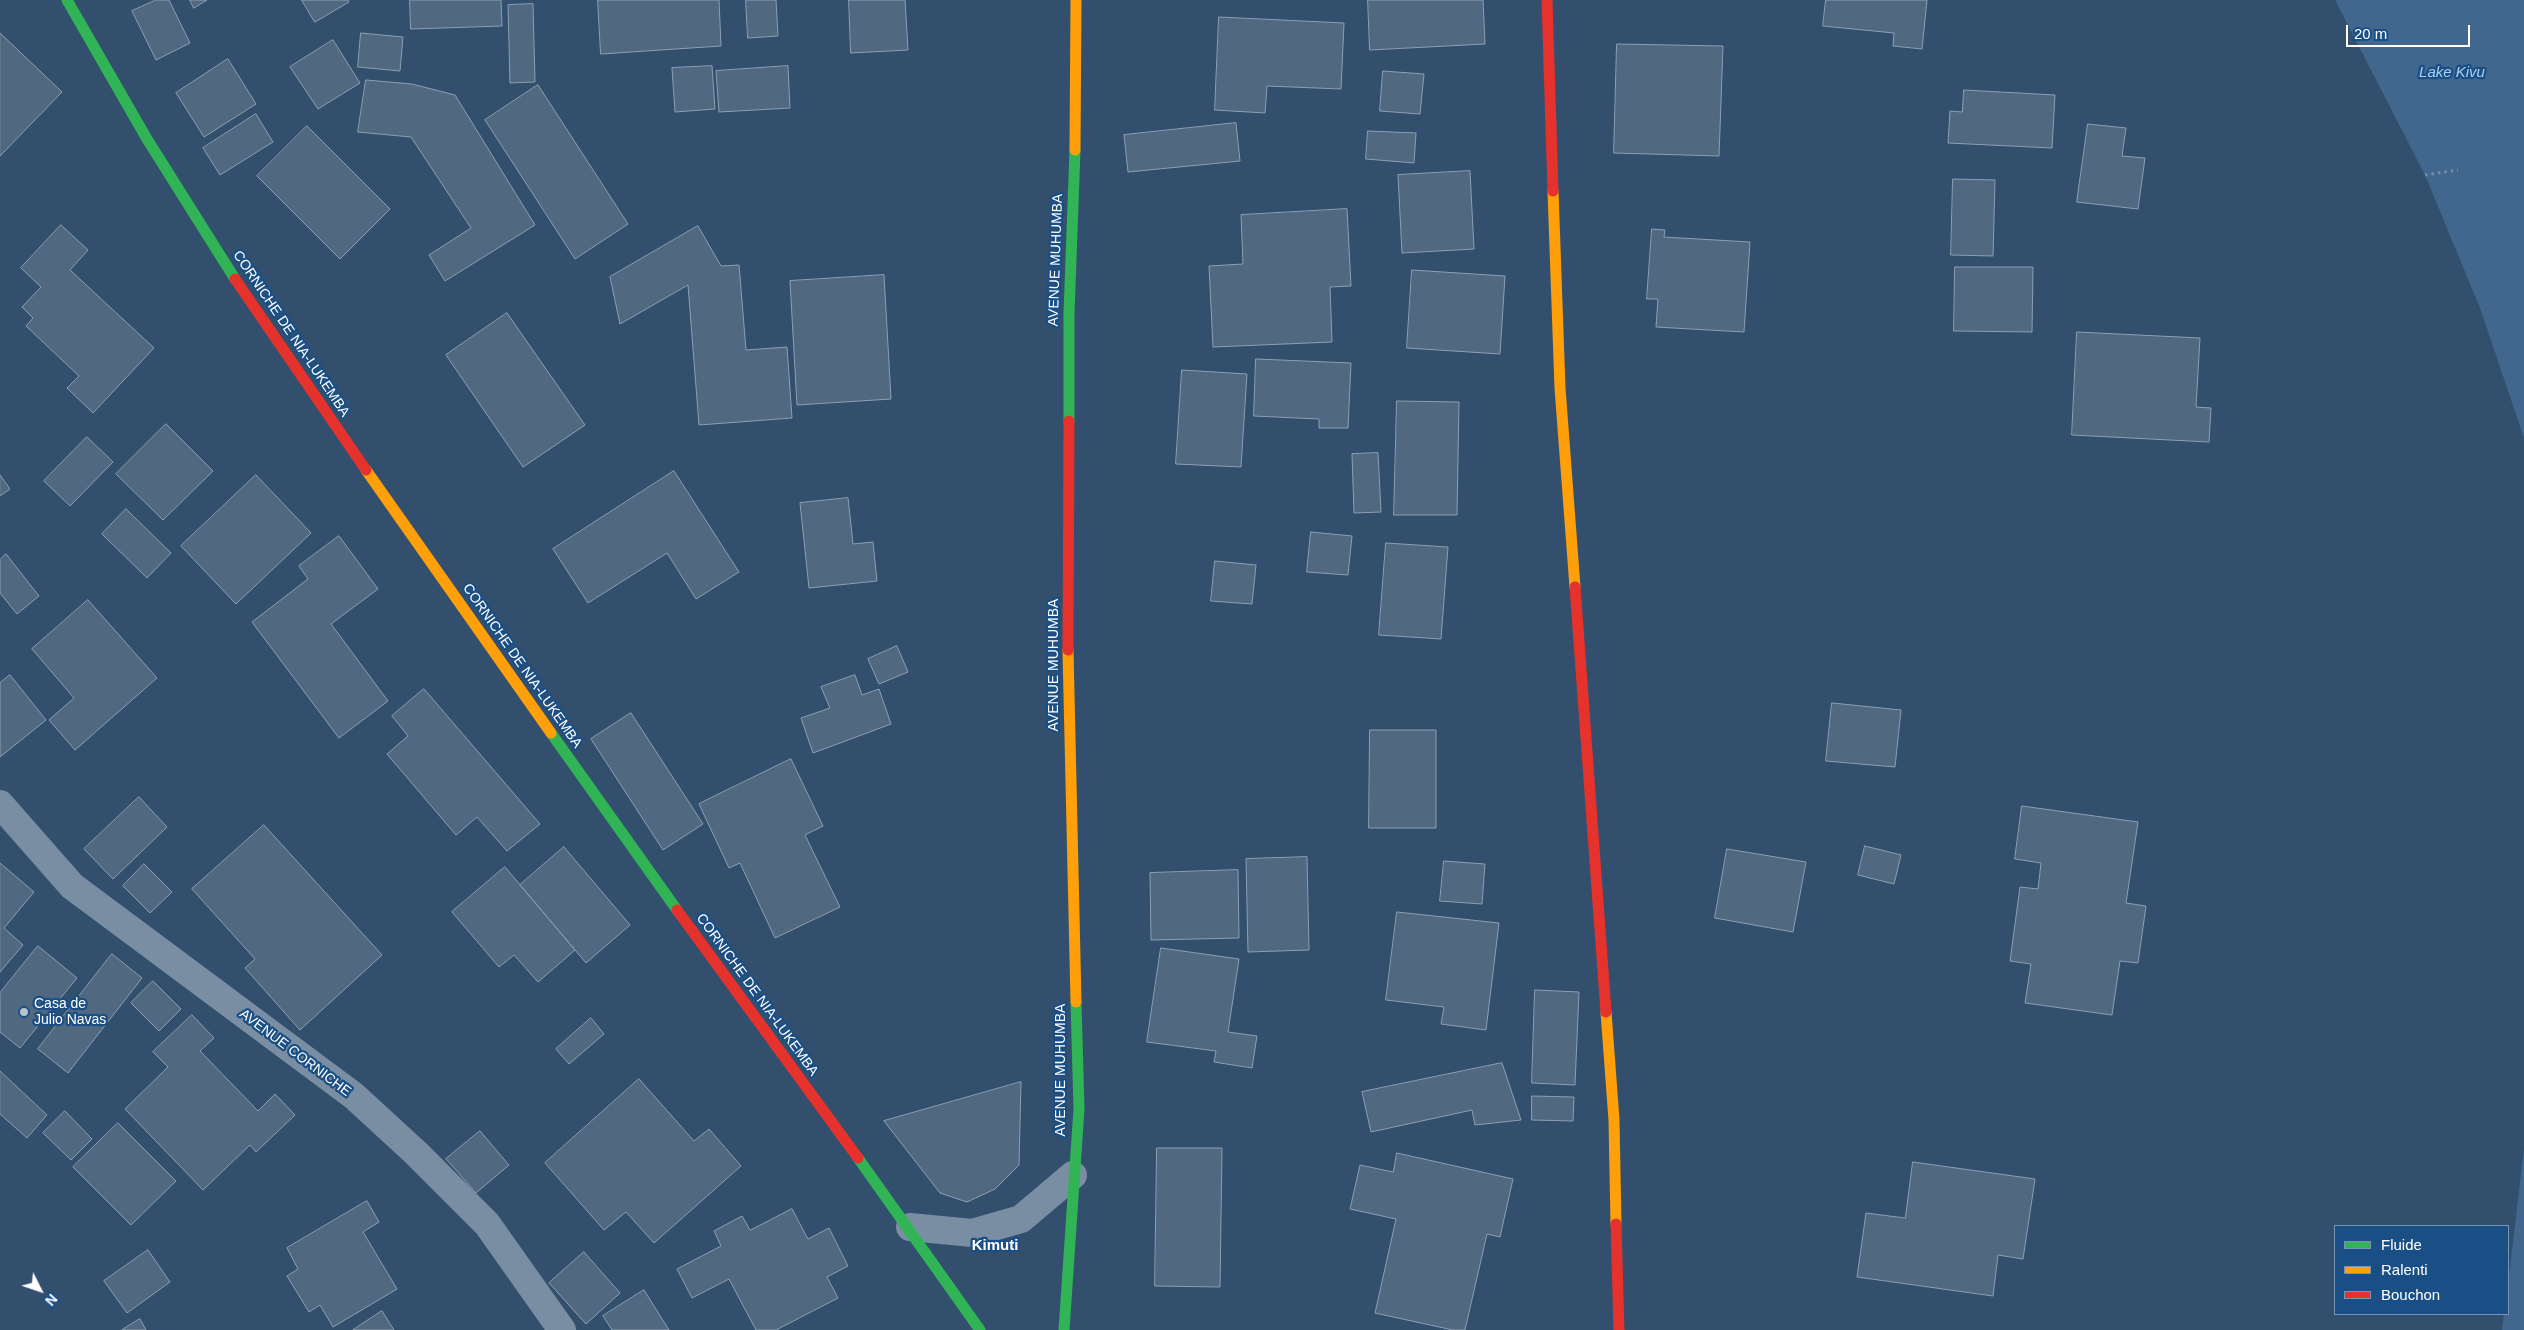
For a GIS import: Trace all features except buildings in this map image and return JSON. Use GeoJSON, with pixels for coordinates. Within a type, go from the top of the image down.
{"type":"FeatureCollection","features":[{"type":"Feature","properties":{"kind":"street","name":"CORNICHE DE NIA-LUKEMBA"},"geometry":{"type":"LineString","coordinates":[[67,0],[116,89],[232,273],[312,394],[680,915],[910,1227],[980,1330]]}},
{"type":"Feature","properties":{"kind":"street","name":"AVENUE MUHUMBA"},"geometry":{"type":"LineString","coordinates":[[1064,1330],[1073,1175],[1079,1109],[1068,681],[1069,344],[1076,96],[1076,0]]}},
{"type":"Feature","properties":{"kind":"street"},"geometry":{"type":"LineString","coordinates":[[1547,0],[1560,388],[1614,1120],[1619,1330]]}},
{"type":"Feature","properties":{"kind":"street","name":"AVENUE CORNICHE"},"geometry":{"type":"LineString","coordinates":[[0,804],[72,886],[354,1096],[416,1153],[487,1224],[562,1330]]}},
{"type":"Feature","properties":{"kind":"street"},"geometry":{"type":"LineString","coordinates":[[910,1227],[972,1233],[1021,1219],[1073,1175]]}},
{"type":"Feature","properties":{"kind":"path"},"geometry":{"type":"LineString","coordinates":[[2425,175],[2458,170]]}},
{"type":"Feature","properties":{"kind":"water","name":"Lake Kivu"},"geometry":{"type":"Polygon","coordinates":[[[2335,0],[2524,0],[2524,438],[2480,308],[2425,175],[2335,0]]]}},
{"type":"Feature","properties":{"kind":"water"},"geometry":{"type":"Polygon","coordinates":[[[2524,1149],[2524,1330],[2502,1330],[2504,1315],[2509,1315],[2509,1276],[2524,1149]]]}},
{"type":"Feature","properties":{"kind":"traffic: fast"},"geometry":{"type":"LineString","coordinates":[[67,0],[147,139],[235,279]]}},
{"type":"Feature","properties":{"kind":"traffic: fast"},"geometry":{"type":"LineString","coordinates":[[1069,421],[1069,314],[1075,150]]}},
{"type":"Feature","properties":{"kind":"traffic: fast"},"geometry":{"type":"LineString","coordinates":[[551,733],[677,910]]}},
{"type":"Feature","properties":{"kind":"traffic: fast"},"geometry":{"type":"LineString","coordinates":[[1064,1330],[1079,1109],[1076,1002]]}},
{"type":"Feature","properties":{"kind":"traffic: fast"},"geometry":{"type":"LineString","coordinates":[[858,1158],[980,1330]]}},
{"type":"Feature","properties":{"kind":"traffic: slow"},"geometry":{"type":"LineString","coordinates":[[1075,150],[1076,0]]}},
{"type":"Feature","properties":{"kind":"traffic: slow"},"geometry":{"type":"LineString","coordinates":[[1553,191],[1560,388],[1575,587]]}},
{"type":"Feature","properties":{"kind":"traffic: slow"},"geometry":{"type":"LineString","coordinates":[[366,470],[551,733]]}},
{"type":"Feature","properties":{"kind":"traffic: slow"},"geometry":{"type":"LineString","coordinates":[[1068,650],[1076,1002]]}},
{"type":"Feature","properties":{"kind":"traffic: slow"},"geometry":{"type":"LineString","coordinates":[[1606,1012],[1614,1120],[1616,1224]]}},
{"type":"Feature","properties":{"kind":"traffic: jam"},"geometry":{"type":"LineString","coordinates":[[1547,0],[1553,191]]}},
{"type":"Feature","properties":{"kind":"traffic: jam"},"geometry":{"type":"LineString","coordinates":[[235,279],[366,470]]}},
{"type":"Feature","properties":{"kind":"traffic: jam"},"geometry":{"type":"LineString","coordinates":[[1068,650],[1069,421]]}},
{"type":"Feature","properties":{"kind":"traffic: jam"},"geometry":{"type":"LineString","coordinates":[[1575,587],[1606,1012]]}},
{"type":"Feature","properties":{"kind":"traffic: jam"},"geometry":{"type":"LineString","coordinates":[[677,910],[858,1158]]}},
{"type":"Feature","properties":{"kind":"traffic: jam"},"geometry":{"type":"LineString","coordinates":[[1616,1224],[1619,1330]]}},
{"type":"Feature","properties":{"kind":"place","name":"Casa de Julio Navas"},"geometry":{"type":"Point","coordinates":[24,1012]}},
{"type":"Feature","properties":{"kind":"district","name":"Kimuti"},"geometry":{"type":"Point","coordinates":[995,1246]}}]}
